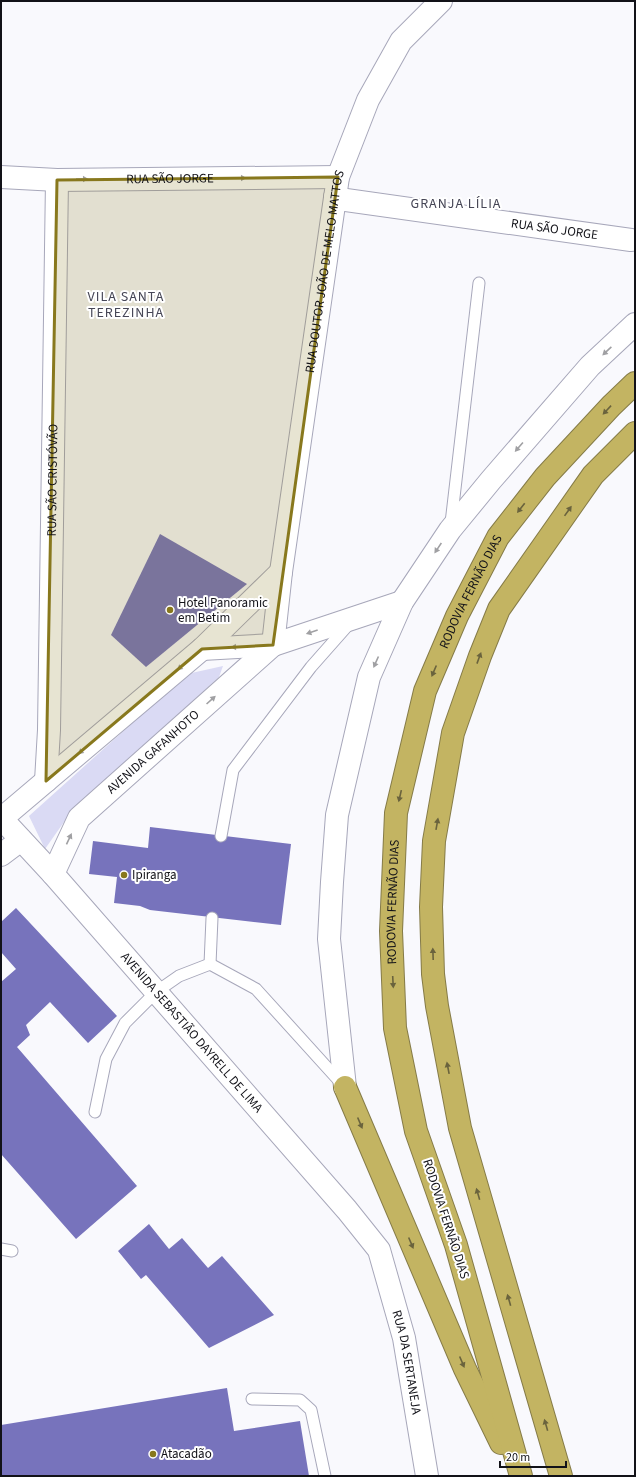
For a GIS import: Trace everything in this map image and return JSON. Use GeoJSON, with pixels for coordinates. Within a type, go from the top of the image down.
{"type":"FeatureCollection","features":[{"type":"Feature","properties":{"kind":"highway","name":"RODOVIA FERNÃO DIAS"},"geometry":{"type":"LineString","coordinates":[[521,1476],[456,1245],[416,1131],[395,1028],[391,931],[396,814],[425,691],[457,616],[498,537],[545,477],[611,406],[635,384]]}},
{"type":"Feature","properties":{"kind":"highway"},"geometry":{"type":"LineString","coordinates":[[561,1476],[460,1128],[437,1006],[434,974],[431,907],[434,841],[453,733],[480,656],[499,609],[593,475],[635,433]]}},
{"type":"Feature","properties":{"kind":"highway"},"geometry":{"type":"LineString","coordinates":[[345,1087],[465,1369],[517,1476]]}},
{"type":"Feature","properties":{"kind":"street","name":"RUA DOUTOR JOÃO DE MELO MATTOS"},"geometry":{"type":"LineString","coordinates":[[273,645],[281,572],[337,187],[368,100],[401,41],[441,1]]}},
{"type":"Feature","properties":{"kind":"street","name":"RUA SÃO JORGE"},"geometry":{"type":"LineString","coordinates":[[1,177],[57,180],[337,187],[346,200],[631,240]]}},
{"type":"Feature","properties":{"kind":"street","name":"RUA SÃO CRISTÓVÃO"},"geometry":{"type":"LineString","coordinates":[[46,781],[49,722],[57,180]]}},
{"type":"Feature","properties":{"kind":"street"},"geometry":{"type":"LineString","coordinates":[[345,1087],[329,939],[337,815],[369,676],[402,602],[450,530],[491,480],[590,366],[635,324]]}},
{"type":"Feature","properties":{"kind":"street"},"geometry":{"type":"LineString","coordinates":[[1,819],[202,650],[281,572]]}},
{"type":"Feature","properties":{"kind":"street","name":"AVENIDA GAFANHOTO"},"geometry":{"type":"LineString","coordinates":[[202,650],[273,645],[402,602]]}},
{"type":"Feature","properties":{"kind":"street","name":"AVENIDA GAFANHOTO"},"geometry":{"type":"LineString","coordinates":[[53,874],[79,818],[273,645]]}},
{"type":"Feature","properties":{"kind":"street","name":"AVENIDA SEBASTIÃO DAYRELL DE LIMA"},"geometry":{"type":"LineString","coordinates":[[1,819],[53,874],[347,1210],[380,1250]]}},
{"type":"Feature","properties":{"kind":"street"},"geometry":{"type":"LineString","coordinates":[[1,855],[21,840]]}},
{"type":"Feature","properties":{"kind":"street","name":"RUA DA SERTANEJA"},"geometry":{"type":"LineString","coordinates":[[380,1250],[404,1338],[427,1476]]}},
{"type":"Feature","properties":{"kind":"lane"},"geometry":{"type":"LineString","coordinates":[[450,530],[479,283]]}},
{"type":"Feature","properties":{"kind":"lane"},"geometry":{"type":"LineString","coordinates":[[221,836],[233,770],[311,667],[355,618]]}},
{"type":"Feature","properties":{"kind":"lane"},"geometry":{"type":"LineString","coordinates":[[210,964],[212,918]]}},
{"type":"Feature","properties":{"kind":"lane"},"geometry":{"type":"LineString","coordinates":[[95,1112],[106,1059],[125,1022],[156,992],[179,976],[210,964],[256,989],[345,1087]]}},
{"type":"Feature","properties":{"kind":"lane"},"geometry":{"type":"LineString","coordinates":[[252,1399],[300,1400],[311,1410],[325,1476]]}},
{"type":"Feature","properties":{"kind":"highlighted area"},"geometry":{"type":"Polygon","coordinates":[[[338,177],[273,645],[202,649],[46,781],[57,180],[338,177]]]}},
{"type":"Feature","properties":{"kind":"shaded area"},"geometry":{"type":"Polygon","coordinates":[[[223,666],[219,677],[71,812],[45,849],[29,816],[187,674],[223,666]]]}},
{"type":"Feature","properties":{"kind":"building","name":"Hotel Panoramic em Betim"},"geometry":{"type":"Polygon","coordinates":[[[160,534],[247,584],[146,667],[111,635],[160,534]]]}},
{"type":"Feature","properties":{"kind":"building"},"geometry":{"type":"Polygon","coordinates":[[[150,827],[291,844],[281,925],[150,910],[140,906],[114,903],[117,877],[89,874],[93,841],[148,848],[150,827]]]}},
{"type":"Feature","properties":{"kind":"building"},"geometry":{"type":"Polygon","coordinates":[[[16,908],[117,1016],[88,1043],[50,1002],[26,1025],[30,1035],[17,1047],[137,1186],[76,1239],[1,1154],[1,982],[16,969],[1,952],[1,922],[16,908]]]}},
{"type":"Feature","properties":{"kind":"building"},"geometry":{"type":"Polygon","coordinates":[[[149,1224],[169,1249],[182,1238],[208,1268],[222,1256],[274,1315],[209,1348],[146,1275],[141,1279],[118,1251],[149,1224]]]}},
{"type":"Feature","properties":{"kind":"building","name":"Atacadão"},"geometry":{"type":"Polygon","coordinates":[[[227,1388],[234,1431],[300,1421],[309,1476],[1,1476],[1,1425],[227,1388]]]}},
{"type":"Feature","properties":{"kind":"place","name":"Hotel Panoramic em Betim"},"geometry":{"type":"Point","coordinates":[170,610]}},
{"type":"Feature","properties":{"kind":"place","name":"Ipiranga"},"geometry":{"type":"Point","coordinates":[124,875]}},
{"type":"Feature","properties":{"kind":"place","name":"Atacadão"},"geometry":{"type":"Point","coordinates":[153,1454]}},
{"type":"Feature","properties":{"kind":"district","name":"GRANJA LÍLIA"},"geometry":{"type":"Point","coordinates":[456,204]}},
{"type":"Feature","properties":{"kind":"district","name":"VILA SANTA TEREZINHA"},"geometry":{"type":"Point","coordinates":[126,306]}}]}
